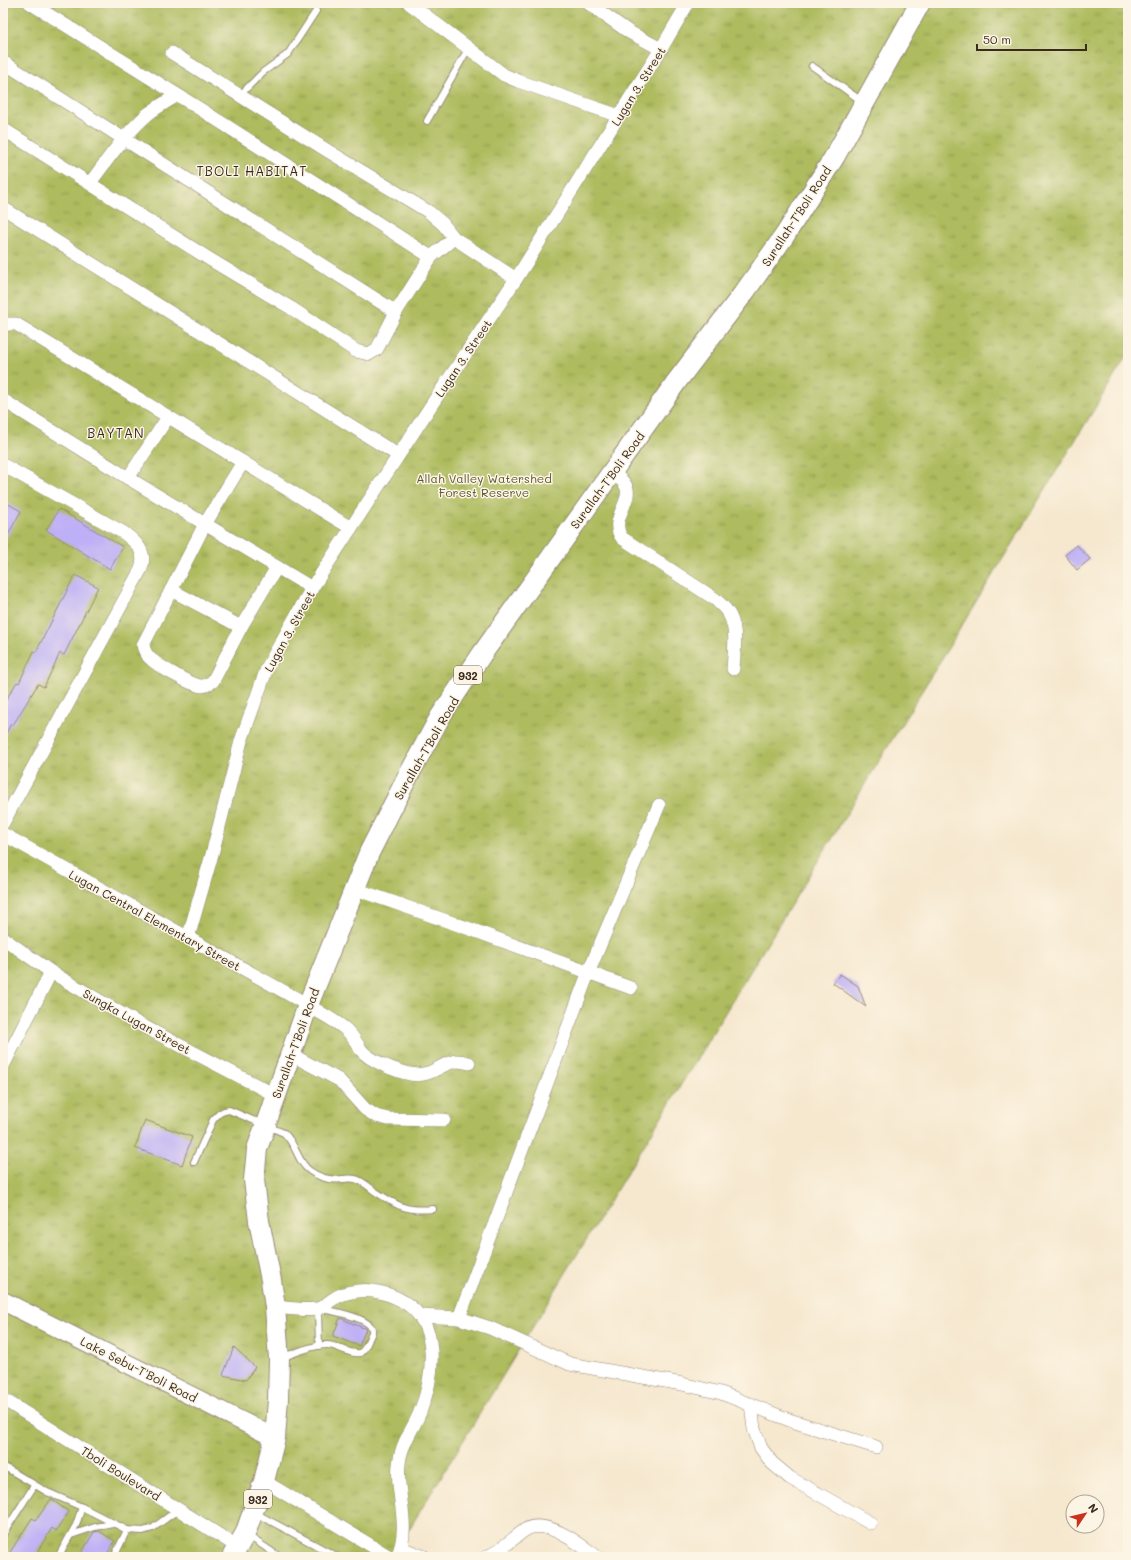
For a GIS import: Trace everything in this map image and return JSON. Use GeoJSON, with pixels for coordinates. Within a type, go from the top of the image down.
{"type":"FeatureCollection","features":[{"type":"Feature","properties":{"kind":"main road","name":"Surallah-T'Boli Road"},"geometry":{"type":"LineString","coordinates":[[275,1438],[279,1359],[275,1307],[254,1180],[257,1149],[308,1005],[369,853],[396,798],[440,718],[482,654],[612,472],[785,235],[835,156],[920,3]]}},
{"type":"Feature","properties":{"kind":"main road","name":"Lake Sebu-T'Boli Road"},"geometry":{"type":"LineString","coordinates":[[3,1301],[275,1438]]}},
{"type":"Feature","properties":{"kind":"main road","name":"932"},"geometry":{"type":"LineString","coordinates":[[239,1546],[254,1513],[275,1438]]}},
{"type":"Feature","properties":{"kind":"street"},"geometry":{"type":"LineString","coordinates":[[30,3],[431,257]]}},
{"type":"Feature","properties":{"kind":"street"},"geometry":{"type":"LineString","coordinates":[[409,3],[495,69],[511,78],[619,116]]}},
{"type":"Feature","properties":{"kind":"street"},"geometry":{"type":"LineString","coordinates":[[588,3],[629,32],[661,49]]}},
{"type":"Feature","properties":{"kind":"street","name":"Lugan 3. Street"},"geometry":{"type":"LineString","coordinates":[[188,938],[212,858],[235,761],[248,719],[267,668],[312,588],[398,455],[516,279],[661,49],[688,3]]}},
{"type":"Feature","properties":{"kind":"street"},"geometry":{"type":"LineString","coordinates":[[172,53],[430,212],[443,224],[454,238],[516,279]]}},
{"type":"Feature","properties":{"kind":"street"},"geometry":{"type":"LineString","coordinates":[[3,62],[396,312]]}},
{"type":"Feature","properties":{"kind":"street"},"geometry":{"type":"LineString","coordinates":[[90,183],[123,139],[150,113],[177,95]]}},
{"type":"Feature","properties":{"kind":"street"},"geometry":{"type":"LineString","coordinates":[[3,129],[211,260],[291,308],[356,351],[369,354],[377,349],[396,312],[431,257],[454,238]]}},
{"type":"Feature","properties":{"kind":"street"},"geometry":{"type":"LineString","coordinates":[[3,208],[398,455]]}},
{"type":"Feature","properties":{"kind":"street"},"geometry":{"type":"LineString","coordinates":[[3,326],[8,324],[16,324],[351,528]]}},
{"type":"Feature","properties":{"kind":"street"},"geometry":{"type":"LineString","coordinates":[[3,400],[128,478],[312,588]]}},
{"type":"Feature","properties":{"kind":"street"},"geometry":{"type":"LineString","coordinates":[[128,478],[168,417]]}},
{"type":"Feature","properties":{"kind":"street"},"geometry":{"type":"LineString","coordinates":[[243,462],[205,524],[143,644],[144,650],[152,660],[193,684],[204,686],[209,685],[213,681],[241,627],[277,567]]}},
{"type":"Feature","properties":{"kind":"street"},"geometry":{"type":"LineString","coordinates":[[3,465],[124,533],[136,542],[144,561],[3,824]]}},
{"type":"Feature","properties":{"kind":"street"},"geometry":{"type":"LineString","coordinates":[[612,472],[624,482],[627,489],[627,496],[617,525],[617,532],[622,538],[715,599],[727,610],[731,618],[734,631],[733,669]]}},
{"type":"Feature","properties":{"kind":"street"},"geometry":{"type":"LineString","coordinates":[[171,590],[241,627]]}},
{"type":"Feature","properties":{"kind":"street"},"geometry":{"type":"LineString","coordinates":[[459,1318],[589,971],[659,805]]}},
{"type":"Feature","properties":{"kind":"street","name":"Lugan Central Elementary Street"},"geometry":{"type":"LineString","coordinates":[[3,834],[308,1005],[344,1028],[362,1050],[386,1066],[411,1074],[424,1074],[437,1070],[449,1062],[459,1061],[469,1063]]}},
{"type":"Feature","properties":{"kind":"street"},"geometry":{"type":"LineString","coordinates":[[355,889],[589,971],[631,988]]}},
{"type":"Feature","properties":{"kind":"street","name":"Sungka Lugan Street"},"geometry":{"type":"LineString","coordinates":[[3,938],[51,972],[139,1024],[275,1095]]}},
{"type":"Feature","properties":{"kind":"street"},"geometry":{"type":"LineString","coordinates":[[3,1066],[51,972]]}},
{"type":"Feature","properties":{"kind":"street"},"geometry":{"type":"LineString","coordinates":[[290,1054],[339,1080],[366,1109],[376,1116],[388,1119],[444,1120]]}},
{"type":"Feature","properties":{"kind":"street"},"geometry":{"type":"LineString","coordinates":[[275,1307],[318,1309],[335,1297],[359,1291],[372,1291],[399,1299],[410,1306],[420,1316],[428,1330],[432,1347],[430,1375],[420,1413],[402,1450],[399,1464],[404,1523],[404,1537],[399,1553],[425,1557]]}},
{"type":"Feature","properties":{"kind":"street"},"geometry":{"type":"LineString","coordinates":[[420,1316],[459,1318],[490,1328],[570,1364],[682,1384],[721,1393],[792,1421],[876,1447]]}},
{"type":"Feature","properties":{"kind":"street","name":"Tboli Boulevard"},"geometry":{"type":"LineString","coordinates":[[3,1399],[239,1546]]}},
{"type":"Feature","properties":{"kind":"street"},"geometry":{"type":"LineString","coordinates":[[751,1404],[754,1429],[761,1448],[772,1463],[790,1478],[870,1523]]}},
{"type":"Feature","properties":{"kind":"street"},"geometry":{"type":"LineString","coordinates":[[264,1481],[390,1557]]}},
{"type":"Feature","properties":{"kind":"street"},"geometry":{"type":"LineString","coordinates":[[494,1556],[527,1529],[539,1526],[551,1528],[580,1544],[597,1557]]}},
{"type":"Feature","properties":{"kind":"lane"},"geometry":{"type":"LineString","coordinates":[[240,95],[263,72],[288,54],[316,11]]}},
{"type":"Feature","properties":{"kind":"lane"},"geometry":{"type":"LineString","coordinates":[[427,121],[468,49]]}},
{"type":"Feature","properties":{"kind":"lane"},"geometry":{"type":"LineString","coordinates":[[812,66],[865,103]]}},
{"type":"Feature","properties":{"kind":"lane"},"geometry":{"type":"LineString","coordinates":[[194,1162],[218,1114],[229,1110],[284,1133],[291,1139],[302,1161],[309,1170],[322,1177],[333,1180],[354,1178],[366,1184],[393,1203],[417,1210],[433,1209]]}},
{"type":"Feature","properties":{"kind":"lane"},"geometry":{"type":"LineString","coordinates":[[279,1359],[318,1346],[333,1346],[358,1354],[365,1348],[372,1332],[369,1324],[345,1313],[318,1309],[318,1346]]}},
{"type":"Feature","properties":{"kind":"lane"},"geometry":{"type":"LineString","coordinates":[[3,1466],[34,1486],[82,1507],[127,1530],[142,1531],[153,1528],[179,1509]]}},
{"type":"Feature","properties":{"kind":"lane"},"geometry":{"type":"LineString","coordinates":[[3,1534],[34,1486]]}},
{"type":"Feature","properties":{"kind":"lane"},"geometry":{"type":"LineString","coordinates":[[58,1557],[72,1535],[82,1507]]}},
{"type":"Feature","properties":{"kind":"lane"},"geometry":{"type":"LineString","coordinates":[[254,1513],[338,1557]]}},
{"type":"Feature","properties":{"kind":"lane"},"geometry":{"type":"LineString","coordinates":[[72,1535],[95,1527],[113,1524]]}},
{"type":"Feature","properties":{"kind":"lane"},"geometry":{"type":"LineString","coordinates":[[114,1557],[127,1530]]}},
{"type":"Feature","properties":{"kind":"lane"},"geometry":{"type":"LineString","coordinates":[[239,1546],[280,1557]]}},
{"type":"Feature","properties":{"kind":"green space","name":"Allah Valley Watershed Forest Reserve"},"geometry":{"type":"Polygon","coordinates":[[[3,3],[1128,3],[1128,354],[392,1557],[3,1557],[3,3]]]}},
{"type":"Feature","properties":{"kind":"building"},"geometry":{"type":"Polygon","coordinates":[[[3,501],[21,511],[3,544],[3,501]]]}},
{"type":"Feature","properties":{"kind":"building"},"geometry":{"type":"Polygon","coordinates":[[[59,509],[123,547],[110,569],[46,530],[59,509]]]}},
{"type":"Feature","properties":{"kind":"building"},"geometry":{"type":"Polygon","coordinates":[[[1077,545],[1090,559],[1077,570],[1065,555],[1077,545]]]}},
{"type":"Feature","properties":{"kind":"building"},"geometry":{"type":"Polygon","coordinates":[[[75,575],[98,587],[64,655],[60,653],[44,687],[38,684],[13,725],[11,724],[3,739],[3,704],[17,682],[19,683],[34,651],[36,652],[75,575]]]}},
{"type":"Feature","properties":{"kind":"building"},"geometry":{"type":"Polygon","coordinates":[[[840,974],[858,986],[866,1007],[833,983],[840,974]]]}},
{"type":"Feature","properties":{"kind":"building"},"geometry":{"type":"Polygon","coordinates":[[[145,1120],[192,1137],[182,1165],[135,1148],[145,1120]]]}},
{"type":"Feature","properties":{"kind":"building"},"geometry":{"type":"Polygon","coordinates":[[[340,1318],[366,1329],[359,1346],[333,1336],[340,1318]]]}},
{"type":"Feature","properties":{"kind":"building"},"geometry":{"type":"Polygon","coordinates":[[[234,1347],[255,1367],[246,1380],[223,1375],[234,1347]]]}},
{"type":"Feature","properties":{"kind":"building"},"geometry":{"type":"Polygon","coordinates":[[[51,1499],[69,1512],[56,1531],[52,1528],[34,1557],[7,1557],[32,1518],[36,1520],[51,1499]]]}},
{"type":"Feature","properties":{"kind":"building"},"geometry":{"type":"Polygon","coordinates":[[[99,1531],[115,1541],[105,1557],[79,1557],[94,1532],[99,1531]]]}},
{"type":"Feature","properties":{"kind":"district","name":"TBOLI HABITAT"},"geometry":{"type":"Point","coordinates":[252,170]}},
{"type":"Feature","properties":{"kind":"district","name":"BAYTAN"},"geometry":{"type":"Point","coordinates":[116,432]}}]}
